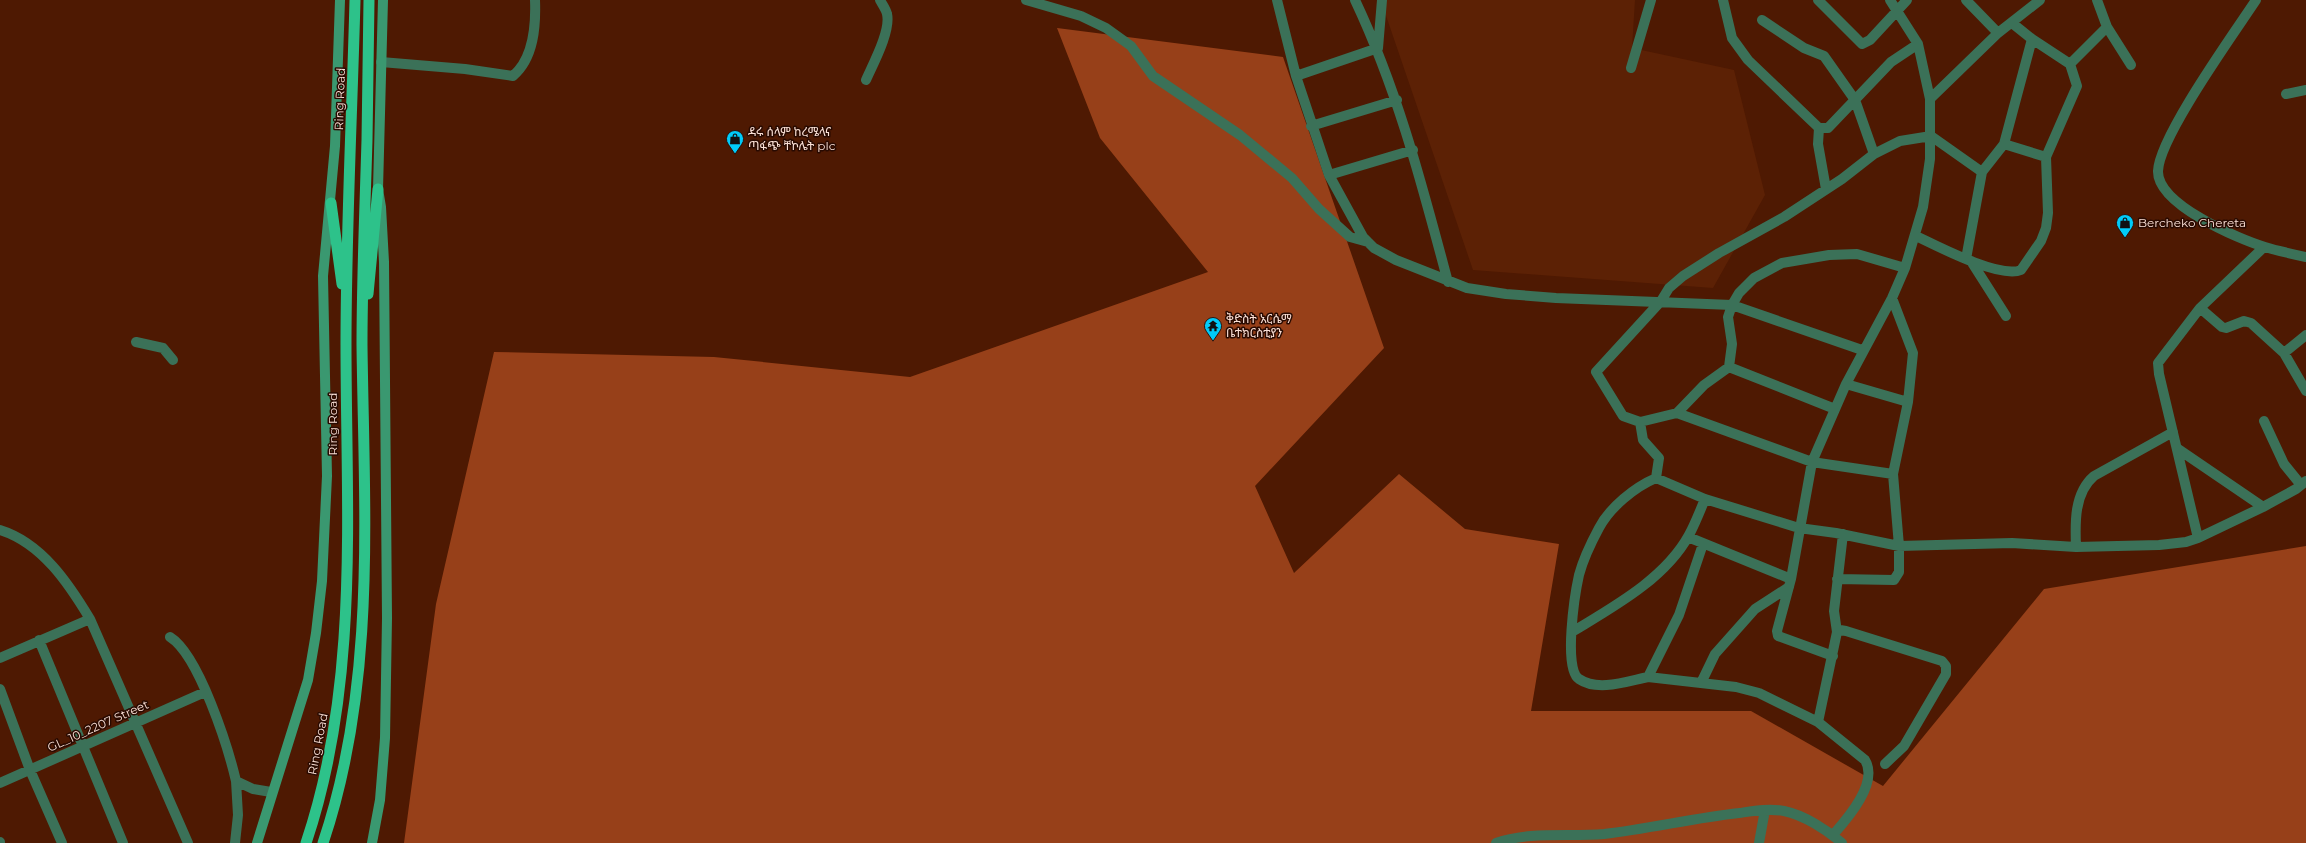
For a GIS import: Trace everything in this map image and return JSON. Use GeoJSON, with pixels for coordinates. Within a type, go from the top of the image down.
{"type":"FeatureCollection","features":[{"type":"Feature","properties":{"kind":"highway","name":"Ring Road"},"geometry":{"type":"LineString","coordinates":[[306,843],[319,804],[324,782],[334,732],[344,660],[347,564],[346,302],[356,0]]}},
{"type":"Feature","properties":{"kind":"highway"},"geometry":{"type":"LineString","coordinates":[[323,843],[347,752],[354,709],[363,628],[364,551],[362,307],[369,0]]}},
{"type":"Feature","properties":{"kind":"highway"},"geometry":{"type":"LineString","coordinates":[[362,307],[368,294],[370,284],[378,189]]}},
{"type":"Feature","properties":{"kind":"highway"},"geometry":{"type":"LineString","coordinates":[[331,203],[341,281],[346,302]]}},
{"type":"Feature","properties":{"kind":"main road","name":"Ring Road"},"geometry":{"type":"LineString","coordinates":[[257,843],[308,680],[316,633],[322,580],[327,476],[323,276],[331,203],[335,146],[340,0]]}},
{"type":"Feature","properties":{"kind":"main road"},"geometry":{"type":"LineString","coordinates":[[372,843],[384,771],[386,618],[384,255],[381,207],[378,189],[383,0]]}},
{"type":"Feature","properties":{"kind":"street"},"geometry":{"type":"LineString","coordinates":[[381,62],[465,69],[513,76],[527,56],[532,44],[535,0]]}},
{"type":"Feature","properties":{"kind":"street"},"geometry":{"type":"LineString","coordinates":[[866,80],[884,36],[887,21],[887,13],[880,0]]}},
{"type":"Feature","properties":{"kind":"street"},"geometry":{"type":"LineString","coordinates":[[1026,0],[1081,16],[1106,28],[1131,46],[1152,76],[1240,135],[1292,178],[1320,209],[1350,237],[1368,242]]}},
{"type":"Feature","properties":{"kind":"street"},"geometry":{"type":"LineString","coordinates":[[1277,0],[1296,76],[1311,126],[1329,175],[1363,237],[1374,248],[1396,260],[1448,282],[1467,288],[1506,294],[1732,305],[1862,350]]}},
{"type":"Feature","properties":{"kind":"street"},"geometry":{"type":"LineString","coordinates":[[1356,0],[1378,48],[1397,100],[1413,150],[1448,282]]}},
{"type":"Feature","properties":{"kind":"street"},"geometry":{"type":"LineString","coordinates":[[1378,48],[1382,0]]}},
{"type":"Feature","properties":{"kind":"street"},"geometry":{"type":"LineString","coordinates":[[1631,68],[1651,0]]}},
{"type":"Feature","properties":{"kind":"street"},"geometry":{"type":"LineString","coordinates":[[1723,0],[1732,38],[1748,60],[1819,128],[1828,128],[1892,62],[1918,44]]}},
{"type":"Feature","properties":{"kind":"street"},"geometry":{"type":"LineString","coordinates":[[1818,0],[1862,44],[1870,40],[1907,0]]}},
{"type":"Feature","properties":{"kind":"street"},"geometry":{"type":"LineString","coordinates":[[1833,656],[1778,636],[1778,631],[1790,583],[1812,462],[1862,350],[1892,298],[1905,268],[1916,236],[1930,166],[1930,99],[1918,44],[1890,0]]}},
{"type":"Feature","properties":{"kind":"street"},"geometry":{"type":"LineString","coordinates":[[1966,0],[1998,33]]}},
{"type":"Feature","properties":{"kind":"street"},"geometry":{"type":"LineString","coordinates":[[1930,99],[1998,33],[2040,0]]}},
{"type":"Feature","properties":{"kind":"street"},"geometry":{"type":"LineString","coordinates":[[2097,0],[2107,27],[2130,65]]}},
{"type":"Feature","properties":{"kind":"street"},"geometry":{"type":"LineString","coordinates":[[2256,0],[2185,110],[2160,160],[2158,172],[2162,185],[2178,203],[2232,234],[2264,246],[2306,257]]}},
{"type":"Feature","properties":{"kind":"street"},"geometry":{"type":"LineString","coordinates":[[1762,20],[1804,48],[1824,56],[1855,100],[1874,154]]}},
{"type":"Feature","properties":{"kind":"street"},"geometry":{"type":"LineString","coordinates":[[1916,236],[1969,260],[2009,273],[2021,270],[2041,241],[2046,228],[2048,212],[2046,158],[2076,90],[2077,81],[2070,64],[2032,39],[2012,23]]}},
{"type":"Feature","properties":{"kind":"street"},"geometry":{"type":"LineString","coordinates":[[2070,64],[2107,27]]}},
{"type":"Feature","properties":{"kind":"street"},"geometry":{"type":"LineString","coordinates":[[2006,316],[1969,260],[1982,172],[2004,144],[2032,39]]}},
{"type":"Feature","properties":{"kind":"street"},"geometry":{"type":"LineString","coordinates":[[1296,76],[1378,48]]}},
{"type":"Feature","properties":{"kind":"street"},"geometry":{"type":"LineString","coordinates":[[2286,94],[2306,90]]}},
{"type":"Feature","properties":{"kind":"street"},"geometry":{"type":"LineString","coordinates":[[1311,126],[1397,100]]}},
{"type":"Feature","properties":{"kind":"street"},"geometry":{"type":"LineString","coordinates":[[1819,128],[1818,144],[1826,189]]}},
{"type":"Feature","properties":{"kind":"street"},"geometry":{"type":"LineString","coordinates":[[1905,268],[1857,254],[1829,255],[1792,261],[1754,278],[1745,286],[1732,305],[1728,317],[1732,344],[1729,368],[1704,386],[1677,413],[1640,422],[1623,416],[1596,372],[1661,301],[1669,288],[1683,276],[1719,253],[1779,221],[1874,154],[1900,141],[1931,136],[1982,172]]}},
{"type":"Feature","properties":{"kind":"street"},"geometry":{"type":"LineString","coordinates":[[2004,144],[2046,158]]}},
{"type":"Feature","properties":{"kind":"street"},"geometry":{"type":"LineString","coordinates":[[1329,175],[1413,150]]}},
{"type":"Feature","properties":{"kind":"street"},"geometry":{"type":"LineString","coordinates":[[2198,538],[2159,374],[2158,364],[2200,308],[2264,246]]}},
{"type":"Feature","properties":{"kind":"street"},"geometry":{"type":"LineString","coordinates":[[1837,579],[1894,580],[1899,572],[1899,546],[1893,474],[1908,402],[1913,353],[1892,298]]}},
{"type":"Feature","properties":{"kind":"street"},"geometry":{"type":"LineString","coordinates":[[2200,308],[2222,327],[2226,328],[2239,322],[2248,321],[2284,353],[2306,391]]}},
{"type":"Feature","properties":{"kind":"street"},"geometry":{"type":"LineString","coordinates":[[2284,353],[2306,335]]}},
{"type":"Feature","properties":{"kind":"street"},"geometry":{"type":"LineString","coordinates":[[136,342],[163,348],[173,360]]}},
{"type":"Feature","properties":{"kind":"street"},"geometry":{"type":"LineString","coordinates":[[1729,368],[1836,408]]}},
{"type":"Feature","properties":{"kind":"street"},"geometry":{"type":"LineString","coordinates":[[1846,384],[1908,402]]}},
{"type":"Feature","properties":{"kind":"street"},"geometry":{"type":"LineString","coordinates":[[1677,413],[1812,462],[1893,474]]}},
{"type":"Feature","properties":{"kind":"street"},"geometry":{"type":"LineString","coordinates":[[1832,835],[1851,815],[1861,796],[1869,775],[1869,766],[1865,760],[1818,722],[1759,694],[1736,688],[1648,677],[1606,684],[1592,684],[1579,679],[1573,673],[1570,652],[1579,575],[1600,527],[1632,491],[1639,485],[1656,478],[1705,499],[1799,528],[1842,534],[1899,546],[2012,543],[2076,548],[2159,545],[2198,538],[2263,507],[2303,483],[2284,464],[2264,421]]}},
{"type":"Feature","properties":{"kind":"street"},"geometry":{"type":"LineString","coordinates":[[1640,422],[1643,440],[1659,458],[1656,478]]}},
{"type":"Feature","properties":{"kind":"street"},"geometry":{"type":"LineString","coordinates":[[2076,548],[2076,514],[2082,489],[2086,483],[2094,476],[2173,432]]}},
{"type":"Feature","properties":{"kind":"street"},"geometry":{"type":"LineString","coordinates":[[2178,449],[2263,507]]}},
{"type":"Feature","properties":{"kind":"street"},"geometry":{"type":"LineString","coordinates":[[1572,632],[1648,583],[1665,566],[1688,537],[1705,499]]}},
{"type":"Feature","properties":{"kind":"street"},"geometry":{"type":"LineString","coordinates":[[0,530],[22,541],[52,564],[71,587],[90,619],[188,843]]}},
{"type":"Feature","properties":{"kind":"street"},"geometry":{"type":"LineString","coordinates":[[1818,722],[1837,632],[1834,620],[1842,534]]}},
{"type":"Feature","properties":{"kind":"street"},"geometry":{"type":"LineString","coordinates":[[1688,537],[1790,583]]}},
{"type":"Feature","properties":{"kind":"street"},"geometry":{"type":"LineString","coordinates":[[1648,677],[1679,615],[1703,544]]}},
{"type":"Feature","properties":{"kind":"street"},"geometry":{"type":"LineString","coordinates":[[1701,683],[1715,654],[1746,618],[1761,603],[1790,583]]}},
{"type":"Feature","properties":{"kind":"street"},"geometry":{"type":"LineString","coordinates":[[0,658],[90,619]]}},
{"type":"Feature","properties":{"kind":"street"},"geometry":{"type":"LineString","coordinates":[[1837,632],[1846,631],[1937,659],[1946,666],[1946,674],[1912,734],[1897,754],[1885,764]]}},
{"type":"Feature","properties":{"kind":"street"},"geometry":{"type":"LineString","coordinates":[[170,637],[179,642],[186,653],[205,692],[232,762],[236,781],[238,815],[235,843]]}},
{"type":"Feature","properties":{"kind":"street"},"geometry":{"type":"LineString","coordinates":[[39,640],[123,843]]}},
{"type":"Feature","properties":{"kind":"street"},"geometry":{"type":"LineString","coordinates":[[0,688],[30,770],[62,843]]}},
{"type":"Feature","properties":{"kind":"street","name":"GL_10_2207 Street"},"geometry":{"type":"LineString","coordinates":[[0,782],[83,747],[205,692]]}},
{"type":"Feature","properties":{"kind":"street"},"geometry":{"type":"LineString","coordinates":[[236,781],[253,789],[272,792]]}},
{"type":"Feature","properties":{"kind":"street"},"geometry":{"type":"LineString","coordinates":[[1759,843],[1766,810]]}},
{"type":"Feature","properties":{"kind":"street"},"geometry":{"type":"LineString","coordinates":[[1496,843],[1511,838],[1605,834],[1702,817],[1766,810],[1783,811],[1795,815],[1832,835],[1842,843]]}},
{"type":"Feature","properties":{"kind":"shaded area"},"geometry":{"type":"Polygon","coordinates":[[[1635,0],[1632,48],[1734,70],[1765,195],[1713,288],[1473,270],[1381,1],[1635,0]]]}},
{"type":"Feature","properties":{"kind":"shaded area"},"geometry":{"type":"Polygon","coordinates":[[[1057,28],[1283,57],[1384,348],[1255,486],[1294,573],[1399,474],[1465,529],[1559,544],[1531,711],[1751,711],[1883,786],[2044,589],[2306,546],[2306,843],[404,843],[436,604],[494,352],[714,357],[910,377],[1208,272],[1100,138],[1057,28]]]}},
{"type":"Feature","properties":{"kind":"place","name":"ዳሩ ሰላም ከረሜላና ጣፋጭ ቸኮሌት plc"},"geometry":{"type":"Point","coordinates":[735,154]}},
{"type":"Feature","properties":{"kind":"place","name":"Bercheko Chereta"},"geometry":{"type":"Point","coordinates":[2125,238]}},
{"type":"Feature","properties":{"kind":"place","name":"ቅድስት አርሴማ ቤተክርስቲያን"},"geometry":{"type":"Point","coordinates":[1213,341]}}]}
